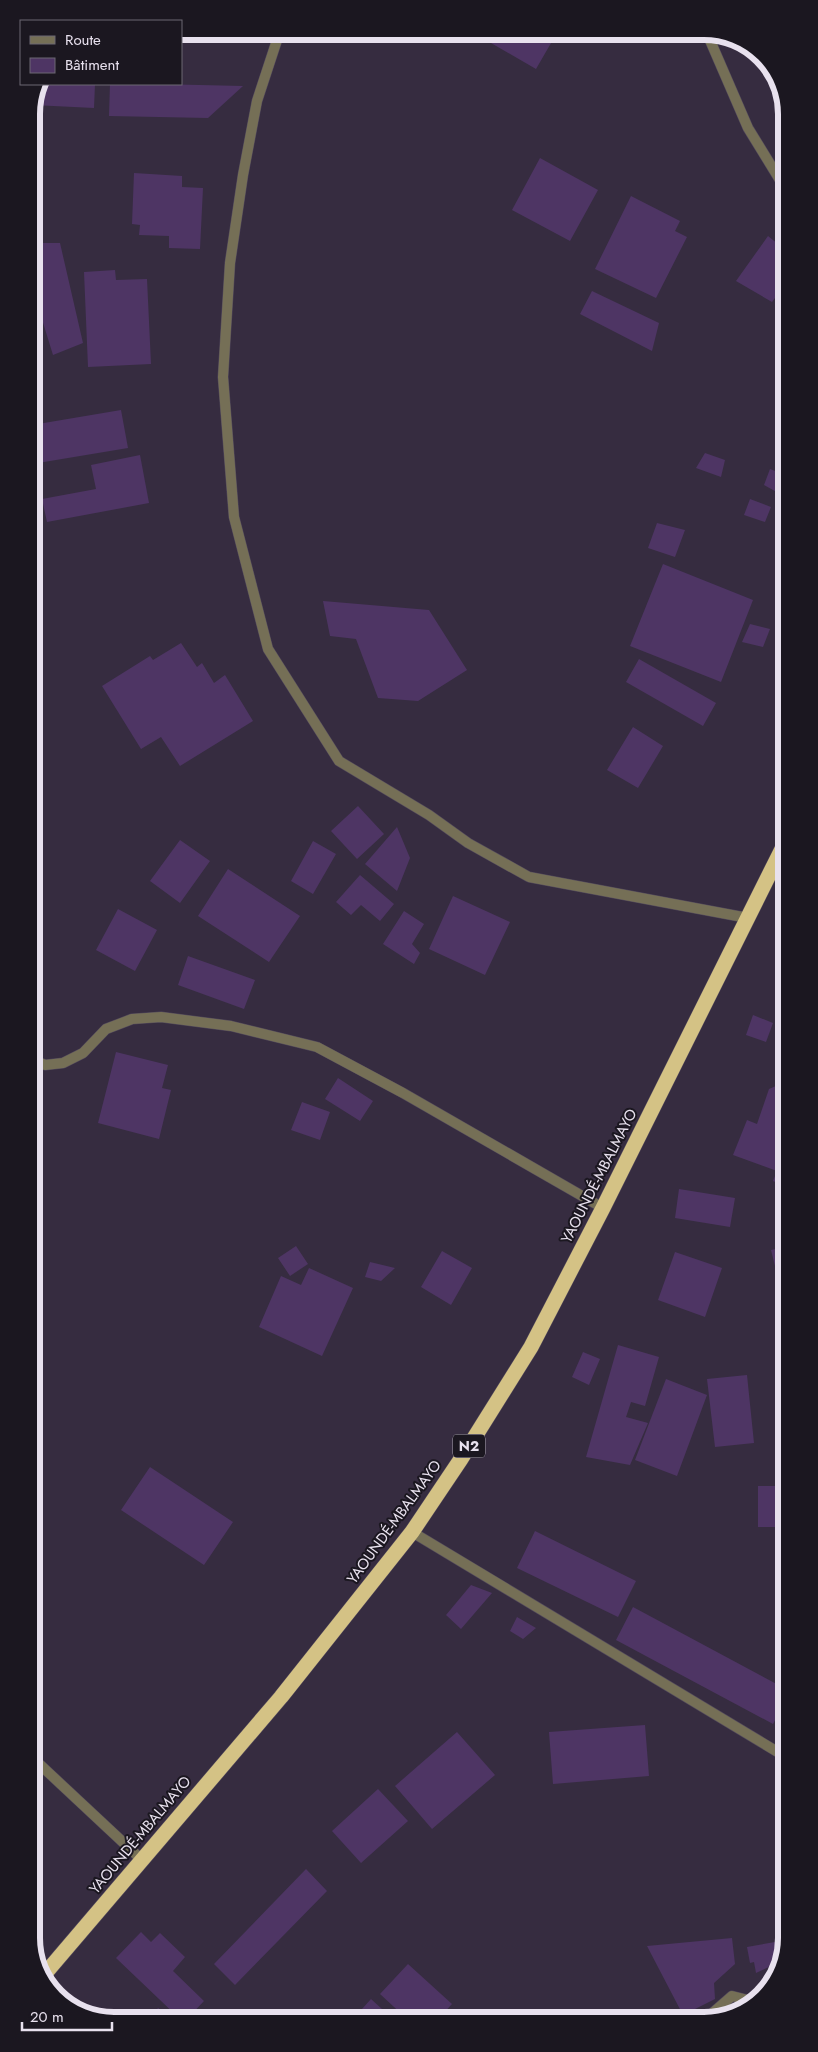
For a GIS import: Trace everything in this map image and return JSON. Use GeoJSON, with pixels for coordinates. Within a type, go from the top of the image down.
{"type":"FeatureCollection","features":[{"type":"Feature","properties":{"kind":"highway","name":"YAOUNDÉ-MBALMAYO"},"geometry":{"type":"LineString","coordinates":[[48,1971],[281,1697],[412,1532],[461,1459],[531,1347],[603,1208],[778,857]]}},
{"type":"Feature","properties":{"kind":"street"},"geometry":{"type":"LineString","coordinates":[[277,40],[257,100],[242,176],[230,263],[222,377],[234,518],[268,649],[339,761],[430,815],[468,844],[529,877],[748,918]]}},
{"type":"Feature","properties":{"kind":"street"},"geometry":{"type":"LineString","coordinates":[[710,40],[748,128],[778,176]]}},
{"type":"Feature","properties":{"kind":"street"},"geometry":{"type":"LineString","coordinates":[[40,1063],[45,1065],[63,1064],[83,1053],[106,1029],[132,1019],[161,1017],[231,1026],[317,1047],[403,1093],[603,1208]]}},
{"type":"Feature","properties":{"kind":"street"},"geometry":{"type":"LineString","coordinates":[[412,1532],[778,1752]]}},
{"type":"Feature","properties":{"kind":"street"},"geometry":{"type":"LineString","coordinates":[[40,1765],[142,1860]]}},
{"type":"Feature","properties":{"kind":"street"},"geometry":{"type":"LineString","coordinates":[[715,2011],[732,1996],[746,1999]]}},
{"type":"Feature","properties":{"kind":"building"},"geometry":{"type":"Polygon","coordinates":[[[493,40],[553,40],[536,69],[491,43],[493,40]]]}},
{"type":"Feature","properties":{"kind":"building"},"geometry":{"type":"Polygon","coordinates":[[[47,85],[95,85],[94,108],[41,105],[47,85]]]}},
{"type":"Feature","properties":{"kind":"building"},"geometry":{"type":"Polygon","coordinates":[[[110,85],[243,86],[208,118],[109,116],[110,85]]]}},
{"type":"Feature","properties":{"kind":"building"},"geometry":{"type":"Polygon","coordinates":[[[540,158],[598,190],[570,241],[512,210],[540,158]]]}},
{"type":"Feature","properties":{"kind":"building"},"geometry":{"type":"Polygon","coordinates":[[[134,173],[182,176],[182,187],[203,188],[200,249],[169,248],[169,236],[139,235],[140,225],[132,224],[134,173]]]}},
{"type":"Feature","properties":{"kind":"building"},"geometry":{"type":"Polygon","coordinates":[[[631,196],[680,221],[675,231],[687,237],[656,298],[595,269],[631,196]]]}},
{"type":"Feature","properties":{"kind":"building"},"geometry":{"type":"Polygon","coordinates":[[[768,236],[778,244],[778,294],[772,302],[736,281],[768,236]]]}},
{"type":"Feature","properties":{"kind":"building"},"geometry":{"type":"Polygon","coordinates":[[[40,243],[60,243],[83,343],[53,355],[40,313],[40,243]]]}},
{"type":"Feature","properties":{"kind":"building"},"geometry":{"type":"Polygon","coordinates":[[[115,270],[116,280],[147,279],[151,364],[88,367],[84,272],[115,270]]]}},
{"type":"Feature","properties":{"kind":"building"},"geometry":{"type":"Polygon","coordinates":[[[592,291],[659,323],[652,351],[580,314],[592,291]]]}},
{"type":"Feature","properties":{"kind":"building"},"geometry":{"type":"Polygon","coordinates":[[[121,410],[128,448],[40,463],[40,424],[121,410]]]}},
{"type":"Feature","properties":{"kind":"building"},"geometry":{"type":"Polygon","coordinates":[[[705,453],[725,460],[721,477],[696,468],[705,453]]]}},
{"type":"Feature","properties":{"kind":"building"},"geometry":{"type":"Polygon","coordinates":[[[140,455],[149,503],[47,522],[42,499],[96,489],[91,465],[140,455]]]}},
{"type":"Feature","properties":{"kind":"building"},"geometry":{"type":"Polygon","coordinates":[[[770,469],[778,472],[778,493],[764,485],[770,469]]]}},
{"type":"Feature","properties":{"kind":"building"},"geometry":{"type":"Polygon","coordinates":[[[750,499],[771,507],[765,522],[744,515],[750,499]]]}},
{"type":"Feature","properties":{"kind":"building"},"geometry":{"type":"Polygon","coordinates":[[[657,523],[685,530],[675,557],[648,548],[657,523]]]}},
{"type":"Feature","properties":{"kind":"building"},"geometry":{"type":"Polygon","coordinates":[[[663,564],[753,600],[721,682],[630,646],[663,564]]]}},
{"type":"Feature","properties":{"kind":"building"},"geometry":{"type":"Polygon","coordinates":[[[323,601],[429,610],[467,670],[418,701],[378,698],[356,639],[330,636],[323,601]]]}},
{"type":"Feature","properties":{"kind":"building"},"geometry":{"type":"Polygon","coordinates":[[[750,624],[770,629],[763,647],[742,642],[750,624]]]}},
{"type":"Feature","properties":{"kind":"building"},"geometry":{"type":"Polygon","coordinates":[[[181,643],[197,667],[202,663],[214,683],[225,675],[253,721],[180,766],[161,737],[141,749],[102,686],[150,656],[153,660],[181,643]]]}},
{"type":"Feature","properties":{"kind":"building"},"geometry":{"type":"Polygon","coordinates":[[[639,659],[716,703],[703,726],[626,682],[639,659]]]}},
{"type":"Feature","properties":{"kind":"building"},"geometry":{"type":"Polygon","coordinates":[[[633,727],[663,746],[638,788],[607,770],[633,727]]]}},
{"type":"Feature","properties":{"kind":"building"},"geometry":{"type":"Polygon","coordinates":[[[358,806],[384,834],[357,859],[331,831],[358,806]]]}},
{"type":"Feature","properties":{"kind":"building"},"geometry":{"type":"Polygon","coordinates":[[[397,827],[410,858],[397,891],[365,864],[397,827]]]}},
{"type":"Feature","properties":{"kind":"building"},"geometry":{"type":"Polygon","coordinates":[[[180,840],[210,861],[180,903],[150,881],[180,840]]]}},
{"type":"Feature","properties":{"kind":"building"},"geometry":{"type":"Polygon","coordinates":[[[313,841],[336,854],[313,894],[291,881],[313,841]]]}},
{"type":"Feature","properties":{"kind":"building"},"geometry":{"type":"Polygon","coordinates":[[[228,869],[300,916],[269,962],[198,916],[228,869]]]}},
{"type":"Feature","properties":{"kind":"building"},"geometry":{"type":"Polygon","coordinates":[[[360,875],[394,904],[380,921],[361,905],[351,915],[336,902],[360,875]]]}},
{"type":"Feature","properties":{"kind":"building"},"geometry":{"type":"Polygon","coordinates":[[[453,896],[510,922],[485,975],[429,949],[453,896]]]}},
{"type":"Feature","properties":{"kind":"building"},"geometry":{"type":"Polygon","coordinates":[[[118,909],[157,930],[135,971],[96,950],[118,909]]]}},
{"type":"Feature","properties":{"kind":"building"},"geometry":{"type":"Polygon","coordinates":[[[404,911],[424,924],[412,944],[420,953],[414,964],[383,944],[404,911]]]}},
{"type":"Feature","properties":{"kind":"building"},"geometry":{"type":"Polygon","coordinates":[[[188,956],[255,980],[244,1009],[178,985],[188,956]]]}},
{"type":"Feature","properties":{"kind":"building"},"geometry":{"type":"Polygon","coordinates":[[[753,1015],[773,1023],[766,1042],[746,1035],[753,1015]]]}},
{"type":"Feature","properties":{"kind":"building"},"geometry":{"type":"Polygon","coordinates":[[[116,1052],[168,1065],[162,1088],[171,1090],[159,1139],[98,1123],[116,1052]]]}},
{"type":"Feature","properties":{"kind":"building"},"geometry":{"type":"Polygon","coordinates":[[[338,1078],[373,1101],[360,1121],[325,1099],[338,1078]]]}},
{"type":"Feature","properties":{"kind":"building"},"geometry":{"type":"Polygon","coordinates":[[[778,1085],[778,1183],[773,1181],[777,1171],[733,1155],[747,1120],[757,1124],[769,1089],[778,1085]]]}},
{"type":"Feature","properties":{"kind":"building"},"geometry":{"type":"Polygon","coordinates":[[[302,1102],[330,1112],[320,1140],[291,1130],[302,1102]]]}},
{"type":"Feature","properties":{"kind":"building"},"geometry":{"type":"Polygon","coordinates":[[[679,1189],[735,1198],[730,1227],[675,1218],[679,1189]]]}},
{"type":"Feature","properties":{"kind":"building"},"geometry":{"type":"Polygon","coordinates":[[[296,1246],[308,1264],[290,1276],[278,1258],[296,1246]]]}},
{"type":"Feature","properties":{"kind":"building"},"geometry":{"type":"Polygon","coordinates":[[[778,1248],[778,1269],[776,1270],[771,1250],[778,1248]]]}},
{"type":"Feature","properties":{"kind":"building"},"geometry":{"type":"Polygon","coordinates":[[[442,1251],[472,1268],[451,1305],[421,1287],[442,1251]]]}},
{"type":"Feature","properties":{"kind":"building"},"geometry":{"type":"Polygon","coordinates":[[[675,1252],[722,1268],[705,1317],[658,1300],[675,1252]]]}},
{"type":"Feature","properties":{"kind":"building"},"geometry":{"type":"Polygon","coordinates":[[[370,1262],[395,1268],[381,1281],[365,1277],[370,1262]]]}},
{"type":"Feature","properties":{"kind":"building"},"geometry":{"type":"Polygon","coordinates":[[[309,1268],[353,1288],[322,1356],[259,1327],[281,1276],[301,1285],[309,1268]]]}},
{"type":"Feature","properties":{"kind":"building"},"geometry":{"type":"Polygon","coordinates":[[[618,1345],[659,1357],[645,1406],[631,1402],[626,1417],[648,1423],[630,1465],[586,1457],[618,1345]]]}},
{"type":"Feature","properties":{"kind":"building"},"geometry":{"type":"Polygon","coordinates":[[[583,1352],[600,1359],[589,1385],[572,1377],[583,1352]]]}},
{"type":"Feature","properties":{"kind":"building"},"geometry":{"type":"Polygon","coordinates":[[[778,1370],[778,1398],[776,1398],[778,1370]]]}},
{"type":"Feature","properties":{"kind":"building"},"geometry":{"type":"Polygon","coordinates":[[[747,1375],[754,1443],[715,1447],[707,1379],[747,1375]]]}},
{"type":"Feature","properties":{"kind":"building"},"geometry":{"type":"Polygon","coordinates":[[[666,1379],[707,1395],[677,1476],[635,1460],[666,1379]]]}},
{"type":"Feature","properties":{"kind":"building"},"geometry":{"type":"Polygon","coordinates":[[[150,1467],[233,1522],[204,1565],[121,1510],[150,1467]]]}},
{"type":"Feature","properties":{"kind":"building"},"geometry":{"type":"Polygon","coordinates":[[[758,1486],[778,1486],[778,1527],[758,1527],[758,1486]]]}},
{"type":"Feature","properties":{"kind":"building"},"geometry":{"type":"Polygon","coordinates":[[[535,1531],[636,1581],[618,1617],[517,1568],[535,1531]]]}},
{"type":"Feature","properties":{"kind":"building"},"geometry":{"type":"Polygon","coordinates":[[[471,1585],[492,1593],[461,1629],[446,1615],[471,1585]]]}},
{"type":"Feature","properties":{"kind":"building"},"geometry":{"type":"Polygon","coordinates":[[[633,1607],[778,1685],[778,1714],[773,1724],[616,1640],[633,1607]]]}},
{"type":"Feature","properties":{"kind":"building"},"geometry":{"type":"Polygon","coordinates":[[[517,1617],[536,1628],[523,1639],[510,1631],[517,1617]]]}},
{"type":"Feature","properties":{"kind":"building"},"geometry":{"type":"Polygon","coordinates":[[[645,1725],[649,1776],[553,1784],[549,1732],[645,1725]]]}},
{"type":"Feature","properties":{"kind":"building"},"geometry":{"type":"Polygon","coordinates":[[[457,1732],[495,1775],[432,1829],[395,1786],[457,1732]]]}},
{"type":"Feature","properties":{"kind":"building"},"geometry":{"type":"Polygon","coordinates":[[[378,1789],[408,1821],[361,1863],[332,1831],[378,1789]]]}},
{"type":"Feature","properties":{"kind":"building"},"geometry":{"type":"Polygon","coordinates":[[[306,1869],[327,1891],[235,1985],[214,1964],[306,1869]]]}},
{"type":"Feature","properties":{"kind":"building"},"geometry":{"type":"Polygon","coordinates":[[[141,1932],[151,1942],[160,1933],[185,1957],[173,1971],[204,2001],[194,2012],[173,2012],[116,1958],[141,1932]]]}},
{"type":"Feature","properties":{"kind":"building"},"geometry":{"type":"Polygon","coordinates":[[[732,1938],[735,1964],[714,1983],[715,1999],[689,2012],[681,2012],[647,1946],[732,1938]]]}},
{"type":"Feature","properties":{"kind":"building"},"geometry":{"type":"Polygon","coordinates":[[[778,1941],[777,1953],[773,1965],[756,1973],[754,1962],[750,1963],[747,1947],[778,1941]]]}},
{"type":"Feature","properties":{"kind":"building"},"geometry":{"type":"Polygon","coordinates":[[[408,1964],[452,2004],[445,2012],[399,2012],[380,1994],[408,1964]]]}},
{"type":"Feature","properties":{"kind":"building"},"geometry":{"type":"Polygon","coordinates":[[[371,1999],[385,2012],[359,2012],[371,1999]]]}},
{"type":"Feature","properties":{"kind":"building"},"geometry":{"type":"Polygon","coordinates":[[[158,2008],[164,2012],[155,2012],[158,2008]]]}}]}
